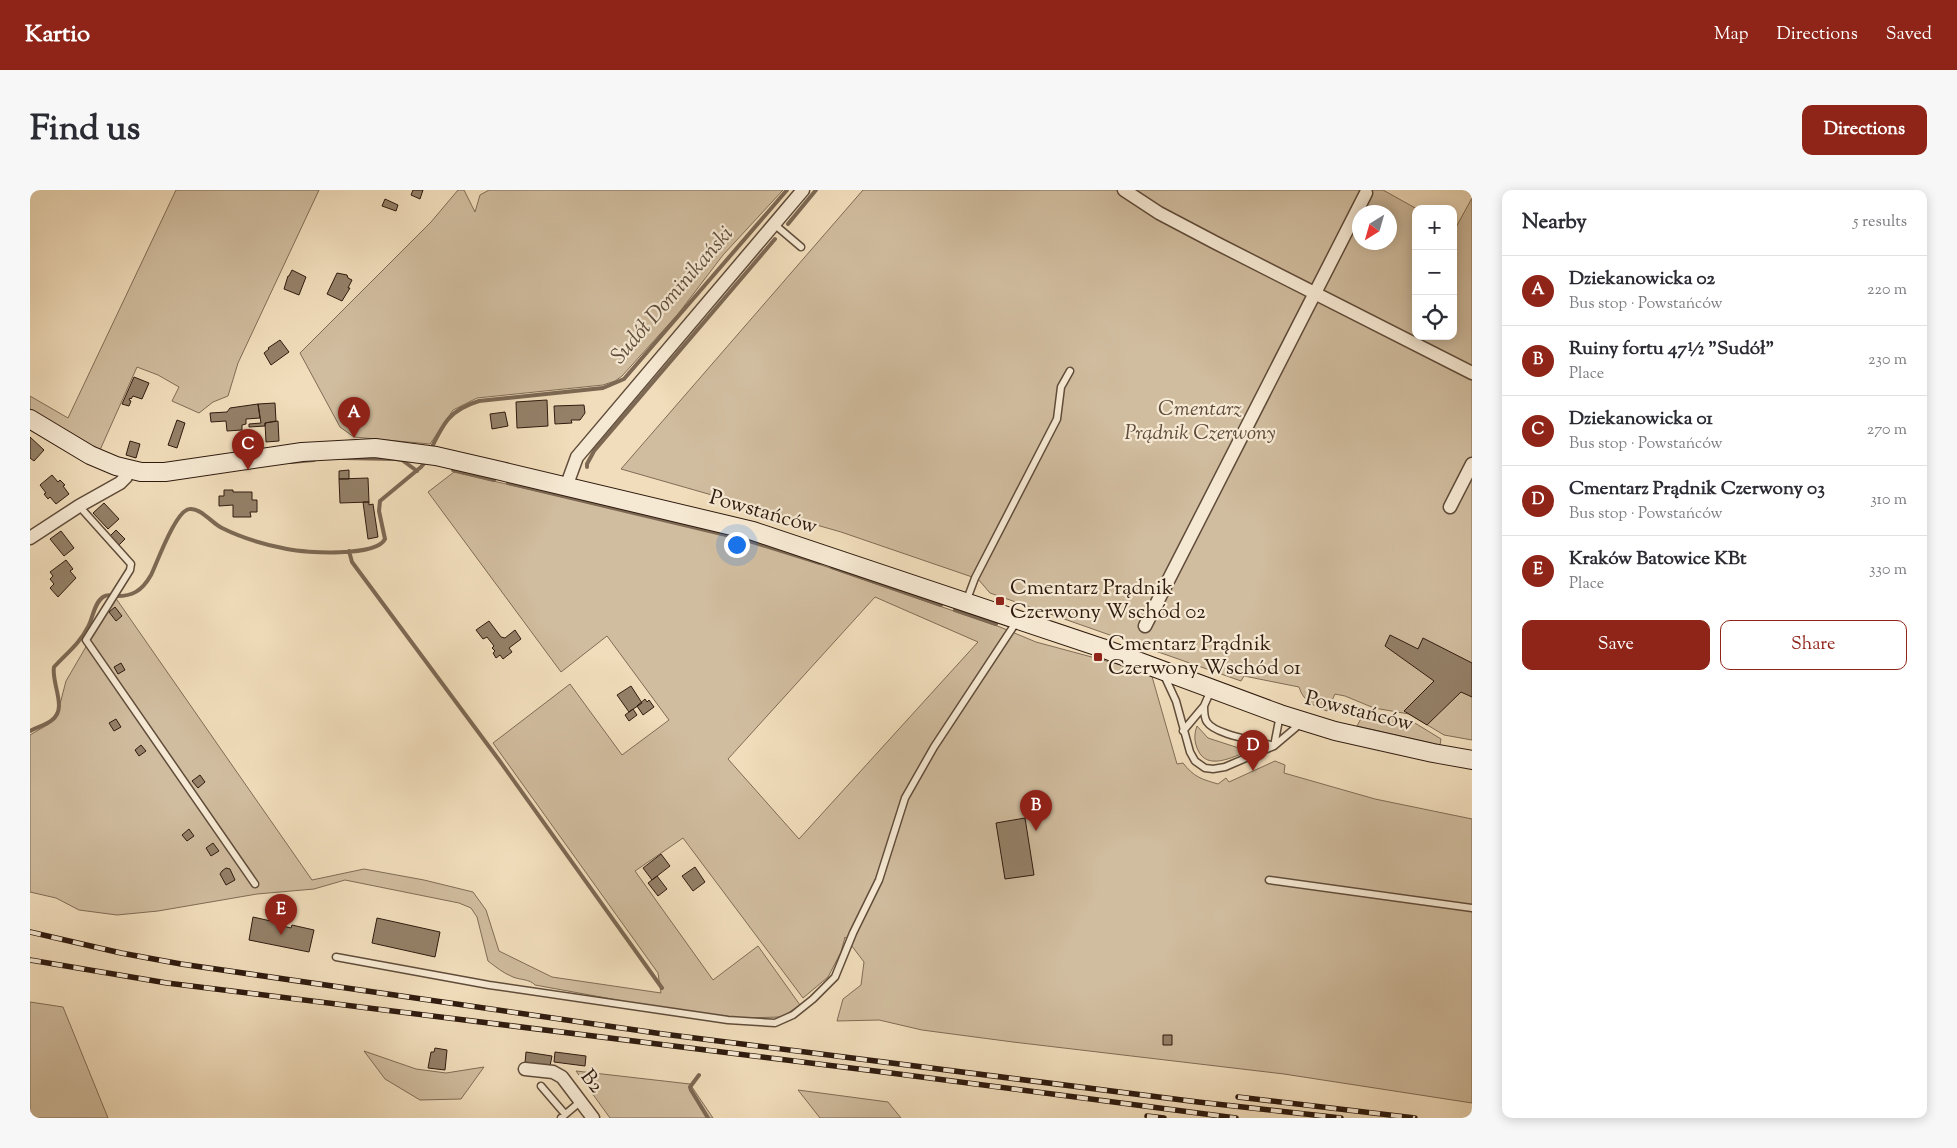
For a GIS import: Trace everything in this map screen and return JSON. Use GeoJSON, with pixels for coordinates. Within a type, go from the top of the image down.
{"type":"FeatureCollection","features":[{"type":"Feature","properties":{"kind":"street"},"geometry":{"type":"LineString","coordinates":[[566,487],[577,458],[803,190]]}},
{"type":"Feature","properties":{"kind":"street"},"geometry":{"type":"LineString","coordinates":[[1124,190],[1170,219],[1472,373]]}},
{"type":"Feature","properties":{"kind":"street"},"geometry":{"type":"LineString","coordinates":[[1145,626],[1366,193]]}},
{"type":"Feature","properties":{"kind":"street","name":"Powstańców"},"geometry":{"type":"LineString","coordinates":[[30,419],[90,455],[129,470],[165,472],[329,450],[375,448],[436,456],[753,531],[1102,648],[1211,690],[1303,722],[1414,749],[1472,760]]}},
{"type":"Feature","properties":{"kind":"street"},"geometry":{"type":"LineString","coordinates":[[1450,507],[1472,464]]}},
{"type":"Feature","properties":{"kind":"street"},"geometry":{"type":"LineString","coordinates":[[30,538],[79,506],[120,483],[126,477],[129,470]]}},
{"type":"Feature","properties":{"kind":"street","name":"B2"},"geometry":{"type":"LineString","coordinates":[[526,1069],[553,1072],[562,1077],[593,1118]]}},
{"type":"Feature","properties":{"kind":"lane"},"geometry":{"type":"LineString","coordinates":[[774,224],[801,248]]}},
{"type":"Feature","properties":{"kind":"lane"},"geometry":{"type":"LineString","coordinates":[[965,603],[975,578],[1057,419],[1061,387],[1070,371]]}},
{"type":"Feature","properties":{"kind":"lane"},"geometry":{"type":"LineString","coordinates":[[79,506],[131,564],[130,570],[86,640],[255,884]]}},
{"type":"Feature","properties":{"kind":"lane"},"geometry":{"type":"LineString","coordinates":[[336,957],[489,985],[728,1020],[775,1023],[793,1015],[814,999],[835,977],[853,933],[879,880],[905,798],[934,747],[1018,620]]}},
{"type":"Feature","properties":{"kind":"lane"},"geometry":{"type":"LineString","coordinates":[[1163,672],[1176,701],[1190,752],[1195,761],[1206,768],[1225,767],[1274,746],[1303,722]]}},
{"type":"Feature","properties":{"kind":"lane"},"geometry":{"type":"LineString","coordinates":[[1183,731],[1204,706],[1211,690]]}},
{"type":"Feature","properties":{"kind":"lane"},"geometry":{"type":"LineString","coordinates":[[1204,706],[1205,720],[1210,726],[1274,746]]}},
{"type":"Feature","properties":{"kind":"lane"},"geometry":{"type":"LineString","coordinates":[[1274,746],[1280,714]]}},
{"type":"Feature","properties":{"kind":"lane"},"geometry":{"type":"LineString","coordinates":[[1269,880],[1472,908]]}},
{"type":"Feature","properties":{"kind":"lane"},"geometry":{"type":"LineString","coordinates":[[541,1086],[563,1116],[581,1101]]}},
{"type":"Feature","properties":{"kind":"green space"},"geometry":{"type":"Polygon","coordinates":[[[176,190],[319,190],[238,363],[228,396],[213,402],[199,413],[172,401],[179,387],[158,375],[137,367],[100,450],[30,409],[30,396],[68,418],[176,190]]]}},
{"type":"Feature","properties":{"kind":"green space"},"geometry":{"type":"Polygon","coordinates":[[[458,190],[464,190],[475,212],[480,195],[489,190],[783,190],[723,255],[678,314],[622,376],[615,381],[603,385],[477,398],[453,410],[430,444],[354,437],[340,427],[300,353],[431,222],[458,190]]]}},
{"type":"Feature","properties":{"kind":"green space","name":"Cmentarz Prądnik Czerwony"},"geometry":{"type":"Polygon","coordinates":[[[863,190],[1383,190],[1412,206],[1412,340],[1457,340],[1457,225],[1472,198],[1472,740],[1444,735],[1409,714],[1374,708],[1335,694],[1327,711],[1303,696],[1299,687],[1244,676],[1241,681],[990,593],[978,579],[841,532],[621,469],[863,190]]]}},
{"type":"Feature","properties":{"kind":"green space"},"geometry":{"type":"Polygon","coordinates":[[[454,472],[749,540],[1000,627],[1036,642],[1151,673],[1177,764],[1183,763],[1202,779],[1218,784],[1226,778],[1229,782],[1275,761],[1285,765],[1284,773],[1375,799],[1472,819],[1472,1103],[1284,1074],[922,1030],[879,1020],[837,1021],[843,999],[861,985],[864,962],[845,937],[841,952],[828,977],[803,998],[683,838],[635,871],[713,980],[758,946],[800,1005],[782,1017],[741,1018],[661,1008],[535,985],[509,975],[488,961],[477,917],[471,908],[459,903],[345,880],[314,889],[257,894],[158,911],[117,915],[79,910],[56,898],[30,892],[30,735],[49,724],[59,708],[66,681],[115,597],[312,880],[364,869],[424,880],[473,892],[486,910],[499,951],[552,977],[661,993],[658,973],[493,743],[570,684],[622,755],[669,720],[607,636],[561,672],[428,492],[454,472]],[[875,597],[728,759],[799,839],[978,642],[875,597]]]}},
{"type":"Feature","properties":{"kind":"green space"},"geometry":{"type":"Polygon","coordinates":[[[1365,711],[1410,720],[1441,739],[1440,745],[1357,726],[1365,711]]]}},
{"type":"Feature","properties":{"kind":"green space"},"geometry":{"type":"Polygon","coordinates":[[[1197,726],[1208,738],[1248,751],[1221,761],[1208,760],[1202,756],[1196,744],[1197,726]]]}},
{"type":"Feature","properties":{"kind":"green space"},"geometry":{"type":"Polygon","coordinates":[[[30,1002],[63,1007],[108,1118],[30,1118],[30,1002]]]}},
{"type":"Feature","properties":{"kind":"green space"},"geometry":{"type":"Polygon","coordinates":[[[364,1051],[416,1069],[446,1073],[484,1067],[461,1099],[420,1100],[385,1079],[364,1051]]]}},
{"type":"Feature","properties":{"kind":"green space"},"geometry":{"type":"Polygon","coordinates":[[[576,1071],[690,1084],[713,1118],[610,1118],[576,1071]]]}},
{"type":"Feature","properties":{"kind":"green space"},"geometry":{"type":"Polygon","coordinates":[[[798,1090],[888,1102],[901,1118],[820,1118],[798,1090]]]}},
{"type":"Feature","properties":{"kind":"building"},"geometry":{"type":"Polygon","coordinates":[[[413,190],[423,190],[420,199],[411,195],[413,190]]]}},
{"type":"Feature","properties":{"kind":"building"},"geometry":{"type":"Polygon","coordinates":[[[385,199],[398,205],[396,211],[382,206],[385,199]]]}},
{"type":"Feature","properties":{"kind":"building"},"geometry":{"type":"Polygon","coordinates":[[[292,270],[306,277],[299,295],[284,289],[292,270]]]}},
{"type":"Feature","properties":{"kind":"building"},"geometry":{"type":"Polygon","coordinates":[[[337,273],[347,275],[352,280],[348,288],[350,288],[342,301],[327,294],[337,273]]]}},
{"type":"Feature","properties":{"kind":"building"},"geometry":{"type":"Polygon","coordinates":[[[280,340],[289,352],[271,365],[264,353],[280,340]]]}},
{"type":"Feature","properties":{"kind":"building"},"geometry":{"type":"Polygon","coordinates":[[[134,377],[149,383],[142,399],[133,396],[129,400],[131,401],[129,406],[122,404],[134,377]]]}},
{"type":"Feature","properties":{"kind":"building"},"geometry":{"type":"Polygon","coordinates":[[[547,400],[548,426],[517,428],[516,402],[547,400]]]}},
{"type":"Feature","properties":{"kind":"building"},"geometry":{"type":"Polygon","coordinates":[[[275,403],[276,421],[265,423],[265,426],[249,427],[249,424],[261,423],[258,404],[275,403]]]}},
{"type":"Feature","properties":{"kind":"building"},"geometry":{"type":"Polygon","coordinates":[[[258,404],[260,418],[246,419],[246,424],[242,425],[242,430],[227,431],[226,421],[211,422],[210,413],[227,412],[230,408],[258,404]]]}},
{"type":"Feature","properties":{"kind":"building"},"geometry":{"type":"Polygon","coordinates":[[[584,405],[585,413],[580,420],[571,420],[572,423],[555,424],[554,406],[584,405]]]}},
{"type":"Feature","properties":{"kind":"building"},"geometry":{"type":"Polygon","coordinates":[[[505,412],[508,426],[492,429],[490,414],[505,412]]]}},
{"type":"Feature","properties":{"kind":"building"},"geometry":{"type":"Polygon","coordinates":[[[177,420],[185,423],[177,448],[168,445],[177,420]]]}},
{"type":"Feature","properties":{"kind":"building"},"geometry":{"type":"Polygon","coordinates":[[[278,421],[279,441],[266,442],[265,423],[278,421]]]}},
{"type":"Feature","properties":{"kind":"building"},"geometry":{"type":"Polygon","coordinates":[[[30,437],[44,450],[34,461],[30,458],[30,437]]]}},
{"type":"Feature","properties":{"kind":"building"},"geometry":{"type":"Polygon","coordinates":[[[130,441],[140,444],[136,458],[126,455],[130,441]]]}},
{"type":"Feature","properties":{"kind":"building"},"geometry":{"type":"Polygon","coordinates":[[[349,470],[349,479],[339,479],[339,471],[349,470]]]}},
{"type":"Feature","properties":{"kind":"building"},"geometry":{"type":"Polygon","coordinates":[[[52,475],[58,482],[60,480],[65,485],[63,486],[69,494],[56,504],[50,497],[48,499],[40,485],[52,475]]]}},
{"type":"Feature","properties":{"kind":"building"},"geometry":{"type":"Polygon","coordinates":[[[368,478],[369,502],[340,503],[339,479],[368,478]]]}},
{"type":"Feature","properties":{"kind":"building"},"geometry":{"type":"Polygon","coordinates":[[[224,490],[252,492],[252,500],[257,500],[257,512],[250,512],[251,517],[233,517],[233,505],[219,506],[219,496],[224,496],[224,490]]]}},
{"type":"Feature","properties":{"kind":"building"},"geometry":{"type":"Polygon","coordinates":[[[363,502],[369,502],[369,505],[373,504],[378,537],[368,539],[363,502]]]}},
{"type":"Feature","properties":{"kind":"building"},"geometry":{"type":"Polygon","coordinates":[[[104,503],[119,519],[108,529],[93,513],[104,503]]]}},
{"type":"Feature","properties":{"kind":"building"},"geometry":{"type":"Polygon","coordinates":[[[116,530],[125,539],[119,545],[110,536],[116,530]]]}},
{"type":"Feature","properties":{"kind":"building"},"geometry":{"type":"Polygon","coordinates":[[[61,531],[74,548],[64,556],[50,539],[61,531]]]}},
{"type":"Feature","properties":{"kind":"building"},"geometry":{"type":"Polygon","coordinates":[[[66,560],[73,569],[70,571],[76,578],[58,597],[50,588],[54,584],[50,579],[53,576],[50,572],[66,560]]]}},
{"type":"Feature","properties":{"kind":"building"},"geometry":{"type":"Polygon","coordinates":[[[115,607],[122,616],[116,621],[109,612],[115,607]]]}},
{"type":"Feature","properties":{"kind":"building"},"geometry":{"type":"Polygon","coordinates":[[[489,621],[501,637],[505,638],[515,630],[521,639],[509,648],[512,652],[503,659],[500,655],[496,658],[493,653],[495,651],[492,648],[494,646],[487,637],[483,639],[476,630],[489,621]]]}},
{"type":"Feature","properties":{"kind":"building"},"geometry":{"type":"Polygon","coordinates":[[[1390,635],[1418,649],[1423,638],[1472,663],[1472,697],[1461,692],[1427,725],[1404,711],[1434,681],[1385,646],[1390,635]]]}},
{"type":"Feature","properties":{"kind":"building"},"geometry":{"type":"Polygon","coordinates":[[[121,663],[125,670],[118,674],[114,667],[121,663]]]}},
{"type":"Feature","properties":{"kind":"building"},"geometry":{"type":"Polygon","coordinates":[[[631,686],[642,703],[629,712],[617,695],[631,686]]]}},
{"type":"Feature","properties":{"kind":"building"},"geometry":{"type":"Polygon","coordinates":[[[645,699],[647,702],[649,700],[654,707],[643,715],[637,706],[645,699]]]}},
{"type":"Feature","properties":{"kind":"building"},"geometry":{"type":"Polygon","coordinates":[[[633,709],[637,715],[629,721],[625,715],[633,709]]]}},
{"type":"Feature","properties":{"kind":"building"},"geometry":{"type":"Polygon","coordinates":[[[116,719],[121,727],[114,731],[109,723],[116,719]]]}},
{"type":"Feature","properties":{"kind":"building"},"geometry":{"type":"Polygon","coordinates":[[[141,745],[146,751],[139,756],[135,750],[141,745]]]}},
{"type":"Feature","properties":{"kind":"building"},"geometry":{"type":"Polygon","coordinates":[[[200,775],[205,782],[198,788],[192,781],[200,775]]]}},
{"type":"Feature","properties":{"kind":"building"},"geometry":{"type":"Polygon","coordinates":[[[1025,818],[1034,875],[1005,879],[996,823],[1025,818]]]}},
{"type":"Feature","properties":{"kind":"building"},"geometry":{"type":"Polygon","coordinates":[[[189,829],[194,836],[187,841],[182,835],[189,829]]]}},
{"type":"Feature","properties":{"kind":"building"},"geometry":{"type":"Polygon","coordinates":[[[213,843],[219,851],[211,856],[206,848],[213,843]]]}},
{"type":"Feature","properties":{"kind":"building"},"geometry":{"type":"Polygon","coordinates":[[[661,854],[670,866],[652,880],[643,868],[661,854]]]}},
{"type":"Feature","properties":{"kind":"building"},"geometry":{"type":"Polygon","coordinates":[[[695,867],[705,882],[693,891],[682,876],[695,867]]]}},
{"type":"Feature","properties":{"kind":"building"},"geometry":{"type":"Polygon","coordinates":[[[226,868],[230,869],[235,880],[226,885],[220,874],[226,868]]]}},
{"type":"Feature","properties":{"kind":"building"},"geometry":{"type":"Polygon","coordinates":[[[657,876],[667,889],[658,896],[648,883],[657,876]]]}},
{"type":"Feature","properties":{"kind":"building"},"geometry":{"type":"Polygon","coordinates":[[[253,917],[284,924],[283,926],[291,928],[292,925],[314,930],[309,952],[249,940],[253,917]]]}},
{"type":"Feature","properties":{"kind":"building"},"geometry":{"type":"Polygon","coordinates":[[[377,918],[440,932],[435,957],[372,943],[377,918]]]}},
{"type":"Feature","properties":{"kind":"building"},"geometry":{"type":"Polygon","coordinates":[[[1163,1035],[1172,1035],[1172,1045],[1163,1045],[1163,1035]]]}},
{"type":"Feature","properties":{"kind":"building"},"geometry":{"type":"Polygon","coordinates":[[[435,1048],[447,1050],[445,1070],[428,1068],[431,1052],[434,1052],[435,1048]]]}},
{"type":"Feature","properties":{"kind":"building"},"geometry":{"type":"Polygon","coordinates":[[[526,1052],[552,1056],[550,1066],[525,1063],[526,1052]]]}},
{"type":"Feature","properties":{"kind":"building"},"geometry":{"type":"Polygon","coordinates":[[[555,1052],[586,1056],[585,1066],[554,1062],[555,1052]]]}},
{"type":"Feature","properties":{"kind":"waterway","name":"Sudół Dominikański"},"geometry":{"type":"LineString","coordinates":[[430,451],[448,419],[461,409],[479,401],[603,388],[624,379],[787,190]]}},
{"type":"Feature","properties":{"kind":"waterway"},"geometry":{"type":"LineString","coordinates":[[788,224],[816,190]]}},
{"type":"Feature","properties":{"kind":"waterway"},"geometry":{"type":"LineString","coordinates":[[587,467],[594,451],[775,239]]}},
{"type":"Feature","properties":{"kind":"waterway"},"geometry":{"type":"LineString","coordinates":[[343,458],[402,460],[417,471]]}},
{"type":"Feature","properties":{"kind":"waterway"},"geometry":{"type":"LineString","coordinates":[[291,462],[314,460]]}},
{"type":"Feature","properties":{"kind":"waterway","name":"Sudół Dominikański"},"geometry":{"type":"LineString","coordinates":[[30,731],[50,722],[57,715],[59,703],[54,667],[85,633],[100,600],[110,595],[131,594],[144,585],[151,575],[173,527],[185,511],[194,509],[230,532],[254,541],[287,549],[309,552],[340,552],[369,549],[379,545],[385,539],[379,511],[380,501],[427,460]]}},
{"type":"Feature","properties":{"kind":"waterway"},"geometry":{"type":"LineString","coordinates":[[453,470],[494,480]]}},
{"type":"Feature","properties":{"kind":"waterway"},"geometry":{"type":"LineString","coordinates":[[508,483],[743,539],[820,563]]}},
{"type":"Feature","properties":{"kind":"waterway"},"geometry":{"type":"LineString","coordinates":[[349,551],[352,562],[499,760],[662,988]]}},
{"type":"Feature","properties":{"kind":"waterway"},"geometry":{"type":"LineString","coordinates":[[832,567],[941,605]]}},
{"type":"Feature","properties":{"kind":"waterway"},"geometry":{"type":"LineString","coordinates":[[955,610],[996,624]]}},
{"type":"Feature","properties":{"kind":"waterway"},"geometry":{"type":"LineString","coordinates":[[699,1075],[690,1087],[708,1118]]}},
{"type":"Feature","properties":{"kind":"railway"},"geometry":{"type":"LineString","coordinates":[[30,932],[121,953],[181,964],[663,1034],[1198,1102],[1341,1118]]}},
{"type":"Feature","properties":{"kind":"railway"},"geometry":{"type":"LineString","coordinates":[[30,960],[167,983],[1236,1118]]}},
{"type":"Feature","properties":{"kind":"railway"},"geometry":{"type":"LineString","coordinates":[[1238,1097],[1415,1118]]}},
{"type":"Feature","properties":{"kind":"railway"},"geometry":{"type":"LineString","coordinates":[[1147,1116],[1164,1118]]}},
{"type":"Feature","properties":{"kind":"place","name":"Dziekanowicka 02"},"geometry":{"type":"Point","coordinates":[354,438]}},
{"type":"Feature","properties":{"kind":"place","name":"Dziekanowicka 01"},"geometry":{"type":"Point","coordinates":[248,470]}},
{"type":"Feature","properties":{"kind":"place","name":"Cmentarz Prądnik Czerwony Wschód 02"},"geometry":{"type":"Point","coordinates":[1000,601]}},
{"type":"Feature","properties":{"kind":"place","name":"Cmentarz Prądnik Czerwony Wschód 01"},"geometry":{"type":"Point","coordinates":[1098,657]}},
{"type":"Feature","properties":{"kind":"place","name":"Cmentarz Prądnik Czerwony 03"},"geometry":{"type":"Point","coordinates":[1253,771]}},
{"type":"Feature","properties":{"kind":"place","name":"Ruiny fortu 47½ \"Sudół\""},"geometry":{"type":"Point","coordinates":[1036,831]}},
{"type":"Feature","properties":{"kind":"place","name":"Kraków Batowice KBt"},"geometry":{"type":"Point","coordinates":[281,935]}}]}
